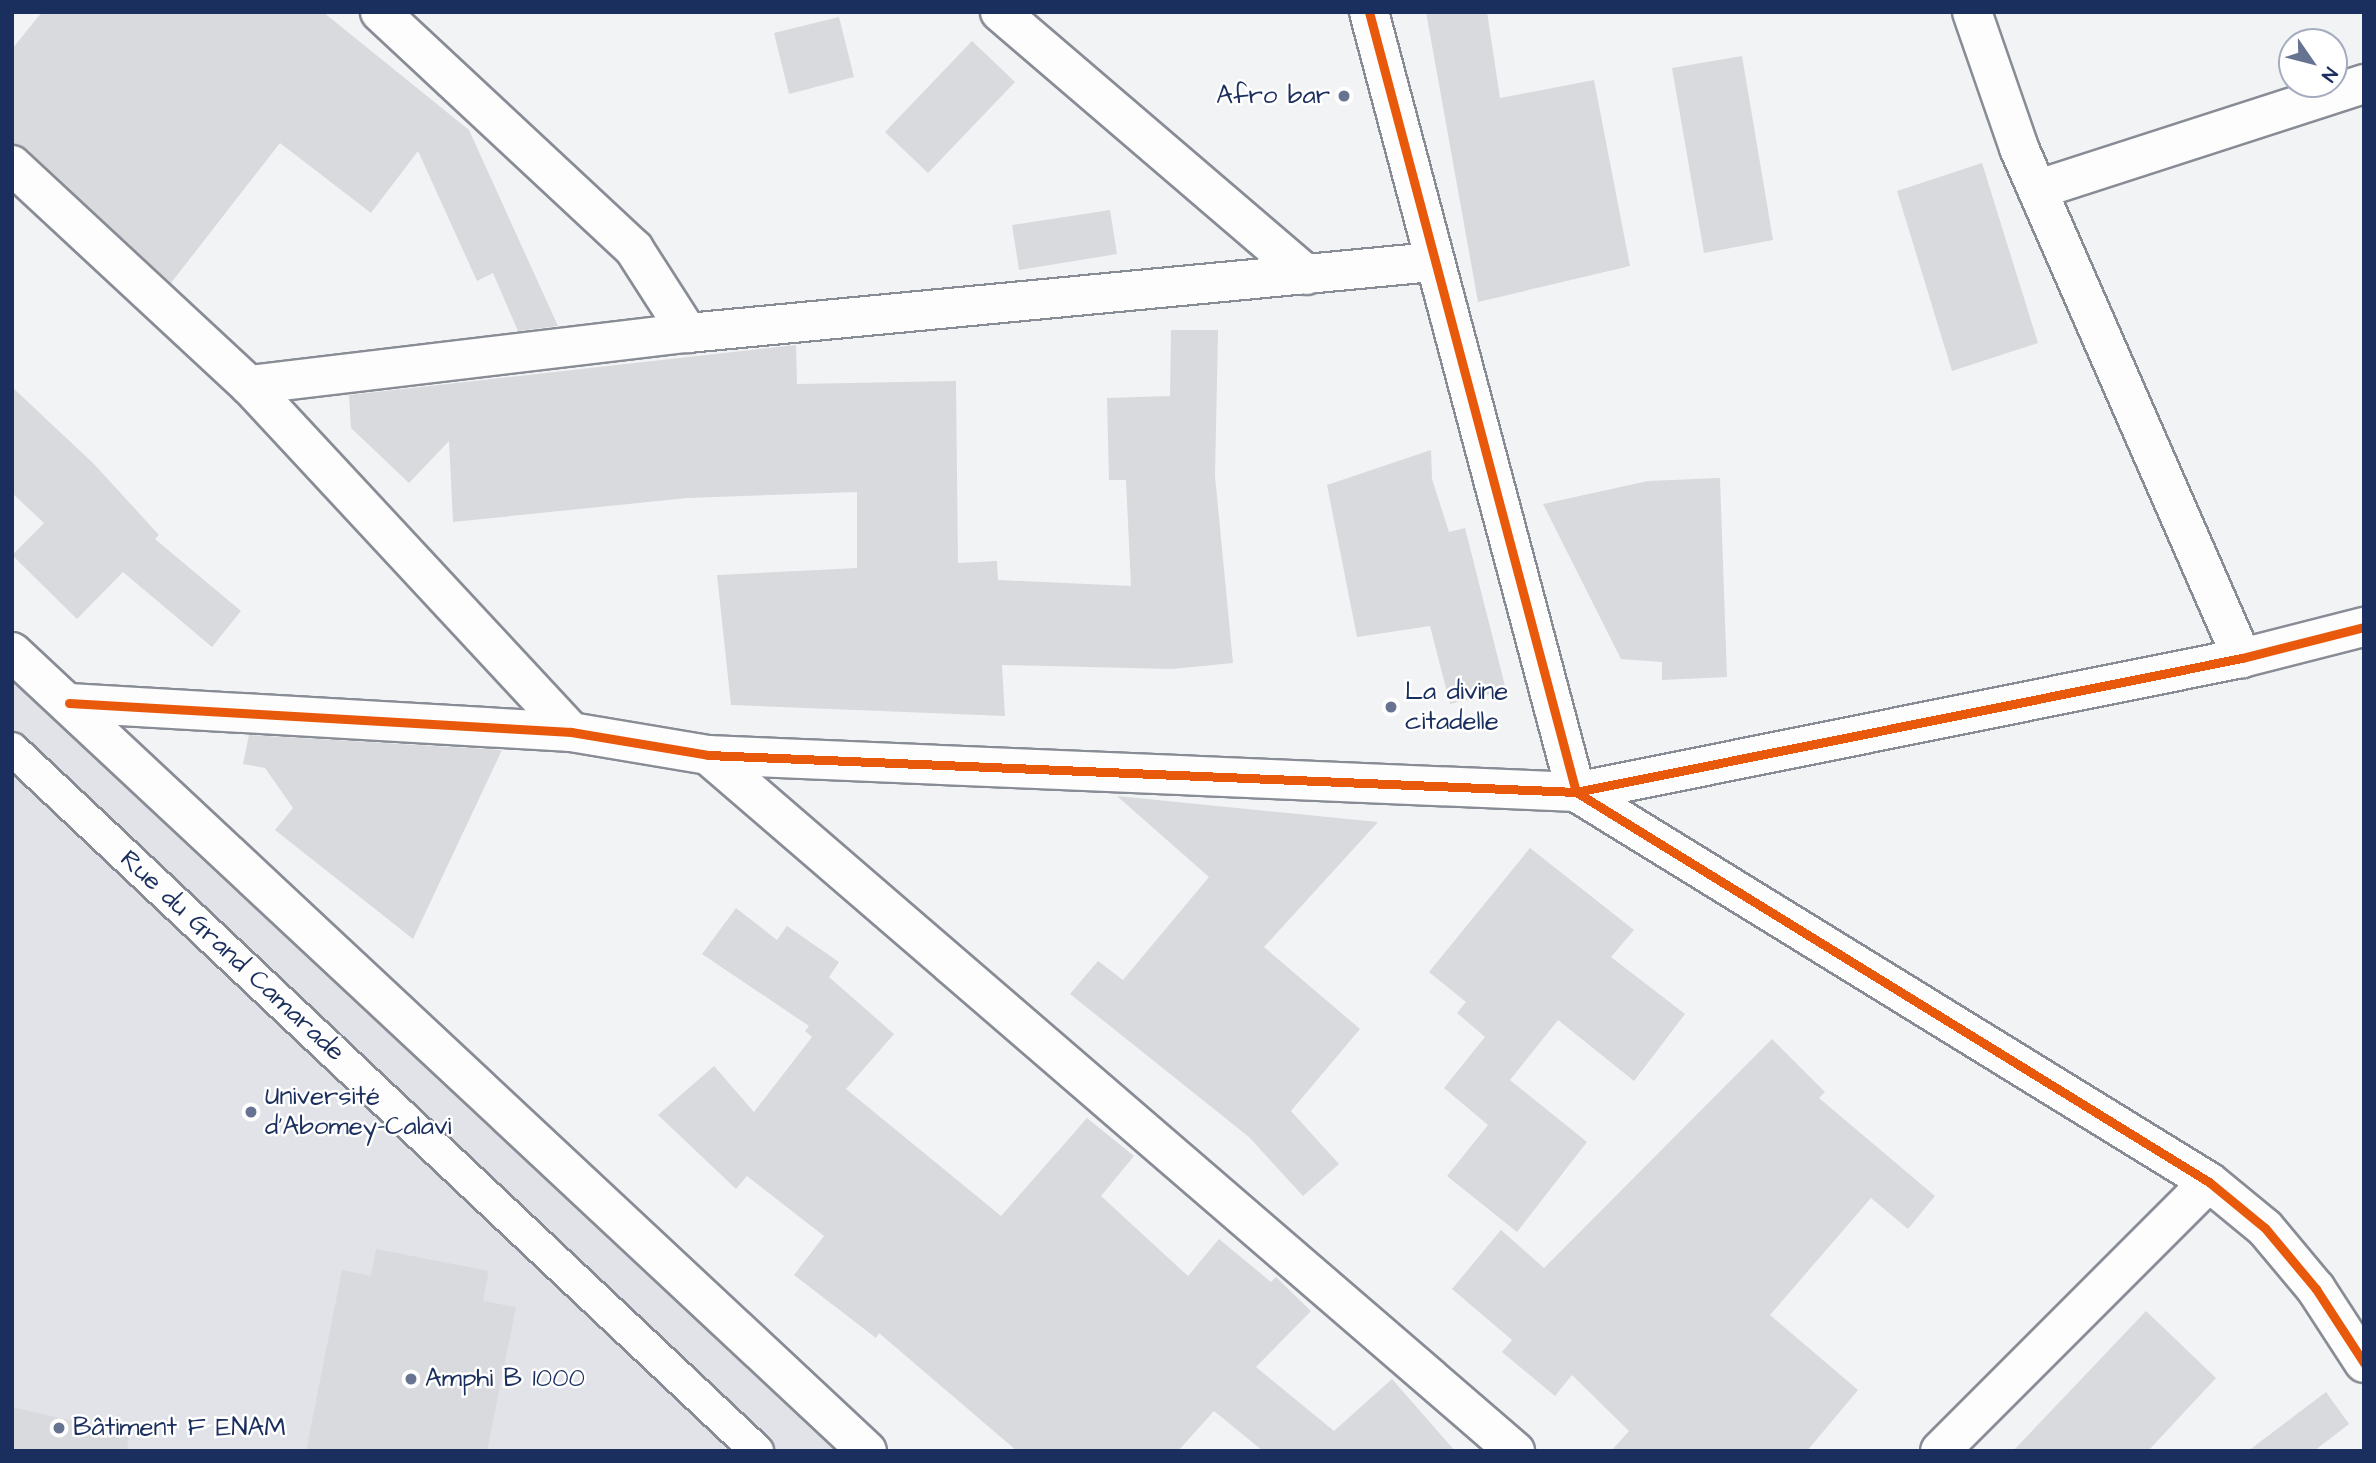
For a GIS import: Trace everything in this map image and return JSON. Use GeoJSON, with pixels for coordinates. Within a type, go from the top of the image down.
{"type":"FeatureCollection","features":[{"type":"Feature","properties":{"kind":"street"},"geometry":{"type":"LineString","coordinates":[[380,12],[634,248],[688,332]]}},
{"type":"Feature","properties":{"kind":"street"},"geometry":{"type":"LineString","coordinates":[[1000,12],[1307,275]]}},
{"type":"Feature","properties":{"kind":"street"},"geometry":{"type":"LineString","coordinates":[[1369,12],[1432,262],[1576,792],[2209,1182],[2264,1228],[2316,1289],[2364,1363]]}},
{"type":"Feature","properties":{"kind":"street"},"geometry":{"type":"LineString","coordinates":[[1972,12],[2019,148],[2042,188],[2242,658]]}},
{"type":"Feature","properties":{"kind":"street"},"geometry":{"type":"LineString","coordinates":[[2042,188],[2364,83]]}},
{"type":"Feature","properties":{"kind":"street"},"geometry":{"type":"LineString","coordinates":[[12,165],[249,385],[570,732]]}},
{"type":"Feature","properties":{"kind":"street"},"geometry":{"type":"LineString","coordinates":[[249,385],[688,332],[1432,262]]}},
{"type":"Feature","properties":{"kind":"street"},"geometry":{"type":"LineString","coordinates":[[69,703],[570,732],[708,755],[1576,792],[2242,658],[2364,627]]}},
{"type":"Feature","properties":{"kind":"street"},"geometry":{"type":"LineString","coordinates":[[12,652],[867,1451]]}},
{"type":"Feature","properties":{"kind":"street"},"geometry":{"type":"LineString","coordinates":[[708,755],[1515,1451]]}},
{"type":"Feature","properties":{"kind":"street"},"geometry":{"type":"LineString","coordinates":[[1940,1451],[2209,1182]]}},
{"type":"Feature","properties":{"kind":"lane","name":"Rue du Grand Camarade"},"geometry":{"type":"LineString","coordinates":[[12,749],[757,1451]]}},
{"type":"Feature","properties":{"kind":"shaded area","name":"Université d'Abomey-Calavi"},"geometry":{"type":"Polygon","coordinates":[[[12,669],[849,1451],[12,1451],[12,669]]]}},
{"type":"Feature","properties":{"kind":"building"},"geometry":{"type":"Polygon","coordinates":[[[42,12],[323,12],[469,130],[558,326],[518,331],[493,273],[477,281],[418,151],[371,213],[280,143],[171,283],[27,149],[12,144],[12,49],[42,12]]]}},
{"type":"Feature","properties":{"kind":"building"},"geometry":{"type":"Polygon","coordinates":[[[1426,12],[1487,12],[1500,98],[1594,80],[1630,266],[1478,302],[1426,12]]]}},
{"type":"Feature","properties":{"kind":"building"},"geometry":{"type":"Polygon","coordinates":[[[839,17],[854,77],[789,94],[774,33],[839,17]]]}},
{"type":"Feature","properties":{"kind":"building"},"geometry":{"type":"Polygon","coordinates":[[[972,41],[1015,82],[928,173],[885,132],[972,41]]]}},
{"type":"Feature","properties":{"kind":"building"},"geometry":{"type":"Polygon","coordinates":[[[1742,56],[1773,240],[1704,253],[1672,68],[1742,56]]]}},
{"type":"Feature","properties":{"kind":"building"},"geometry":{"type":"Polygon","coordinates":[[[1982,163],[2038,343],[1952,371],[1897,191],[1982,163]]]}},
{"type":"Feature","properties":{"kind":"building"},"geometry":{"type":"Polygon","coordinates":[[[1110,210],[1117,254],[1019,270],[1012,225],[1110,210]]]}},
{"type":"Feature","properties":{"kind":"building"},"geometry":{"type":"Polygon","coordinates":[[[1171,330],[1218,330],[1215,476],[1233,663],[1172,669],[1002,665],[1005,716],[731,705],[717,575],[857,568],[857,492],[687,498],[453,522],[449,441],[409,483],[351,428],[349,395],[796,345],[797,384],[956,381],[958,563],[997,561],[998,580],[1131,586],[1126,480],[1109,480],[1107,398],[1170,396],[1171,330]]]}},
{"type":"Feature","properties":{"kind":"building"},"geometry":{"type":"Polygon","coordinates":[[[12,387],[94,464],[159,535],[155,539],[241,611],[212,647],[123,572],[77,619],[12,555],[44,523],[12,493],[12,387]]]}},
{"type":"Feature","properties":{"kind":"building"},"geometry":{"type":"Polygon","coordinates":[[[1431,450],[1432,479],[1449,532],[1465,528],[1506,690],[1450,704],[1430,626],[1357,637],[1327,485],[1431,450]]]}},
{"type":"Feature","properties":{"kind":"building"},"geometry":{"type":"Polygon","coordinates":[[[1720,478],[1727,677],[1662,680],[1662,662],[1621,659],[1543,504],[1648,481],[1720,478]]]}},
{"type":"Feature","properties":{"kind":"building"},"geometry":{"type":"Polygon","coordinates":[[[249,735],[502,750],[413,939],[275,830],[293,808],[265,768],[243,764],[249,735]]]}},
{"type":"Feature","properties":{"kind":"building"},"geometry":{"type":"Polygon","coordinates":[[[1117,796],[1378,822],[1264,947],[1360,1029],[1291,1111],[1339,1164],[1303,1196],[1249,1137],[1070,994],[1098,961],[1123,980],[1209,877],[1117,796]]]}},
{"type":"Feature","properties":{"kind":"building"},"geometry":{"type":"Polygon","coordinates":[[[1530,848],[1634,930],[1611,957],[1685,1014],[1634,1081],[1558,1020],[1510,1080],[1587,1142],[1517,1232],[1447,1176],[1488,1125],[1444,1088],[1485,1037],[1457,1013],[1466,1002],[1429,972],[1530,848]]]}},
{"type":"Feature","properties":{"kind":"building"},"geometry":{"type":"Polygon","coordinates":[[[736,908],[777,940],[787,926],[839,962],[829,977],[894,1034],[846,1089],[1001,1216],[1087,1118],[1134,1156],[1101,1196],[1188,1276],[1219,1239],[1271,1282],[1276,1277],[1311,1311],[1256,1367],[1334,1431],[1392,1379],[1455,1451],[1263,1451],[1214,1411],[1178,1451],[1017,1451],[879,1333],[876,1338],[794,1275],[824,1236],[747,1176],[736,1189],[658,1115],[714,1066],[754,1112],[812,1037],[805,1031],[809,1026],[702,954],[736,908]]]}},
{"type":"Feature","properties":{"kind":"building"},"geometry":{"type":"Polygon","coordinates":[[[1772,1039],[1825,1092],[1819,1098],[1935,1196],[1908,1229],[1871,1198],[1770,1315],[1858,1390],[1807,1451],[1611,1451],[1629,1431],[1572,1375],[1555,1396],[1502,1352],[1512,1340],[1452,1289],[1501,1230],[1544,1268],[1772,1039]]]}},
{"type":"Feature","properties":{"kind":"building","name":"Amphi B 1000"},"geometry":{"type":"Polygon","coordinates":[[[376,1249],[489,1271],[483,1301],[516,1307],[487,1451],[306,1451],[342,1270],[371,1276],[376,1249]]]}},
{"type":"Feature","properties":{"kind":"building"},"geometry":{"type":"Polygon","coordinates":[[[2146,1311],[2216,1378],[2148,1451],[2013,1451],[2146,1311]]]}},
{"type":"Feature","properties":{"kind":"building"},"geometry":{"type":"Polygon","coordinates":[[[2326,1392],[2349,1424],[2314,1451],[2248,1451],[2326,1392]]]}},
{"type":"Feature","properties":{"kind":"building","name":"Bâtiment F ENAM"},"geometry":{"type":"Polygon","coordinates":[[[12,1407],[129,1434],[127,1451],[12,1451],[12,1407]]]}},
{"type":"Feature","properties":{"kind":"cycle path"},"geometry":{"type":"LineString","coordinates":[[1369,12],[1576,792],[2209,1182],[2265,1228],[2316,1289],[2364,1363]]}},
{"type":"Feature","properties":{"kind":"cycle path"},"geometry":{"type":"LineString","coordinates":[[69,703],[571,732],[708,755],[1576,792],[2242,658],[2364,627]]}},
{"type":"Feature","properties":{"kind":"place","name":"Afro bar"},"geometry":{"type":"Point","coordinates":[1344,96]}},
{"type":"Feature","properties":{"kind":"place","name":"La divine citadelle"},"geometry":{"type":"Point","coordinates":[1391,707]}},
{"type":"Feature","properties":{"kind":"place","name":"Université d'Abomey-Calavi"},"geometry":{"type":"Point","coordinates":[251,1112]}},
{"type":"Feature","properties":{"kind":"place","name":"Amphi B 1000"},"geometry":{"type":"Point","coordinates":[411,1379]}},
{"type":"Feature","properties":{"kind":"place","name":"Bâtiment F ENAM"},"geometry":{"type":"Point","coordinates":[59,1428]}}]}
